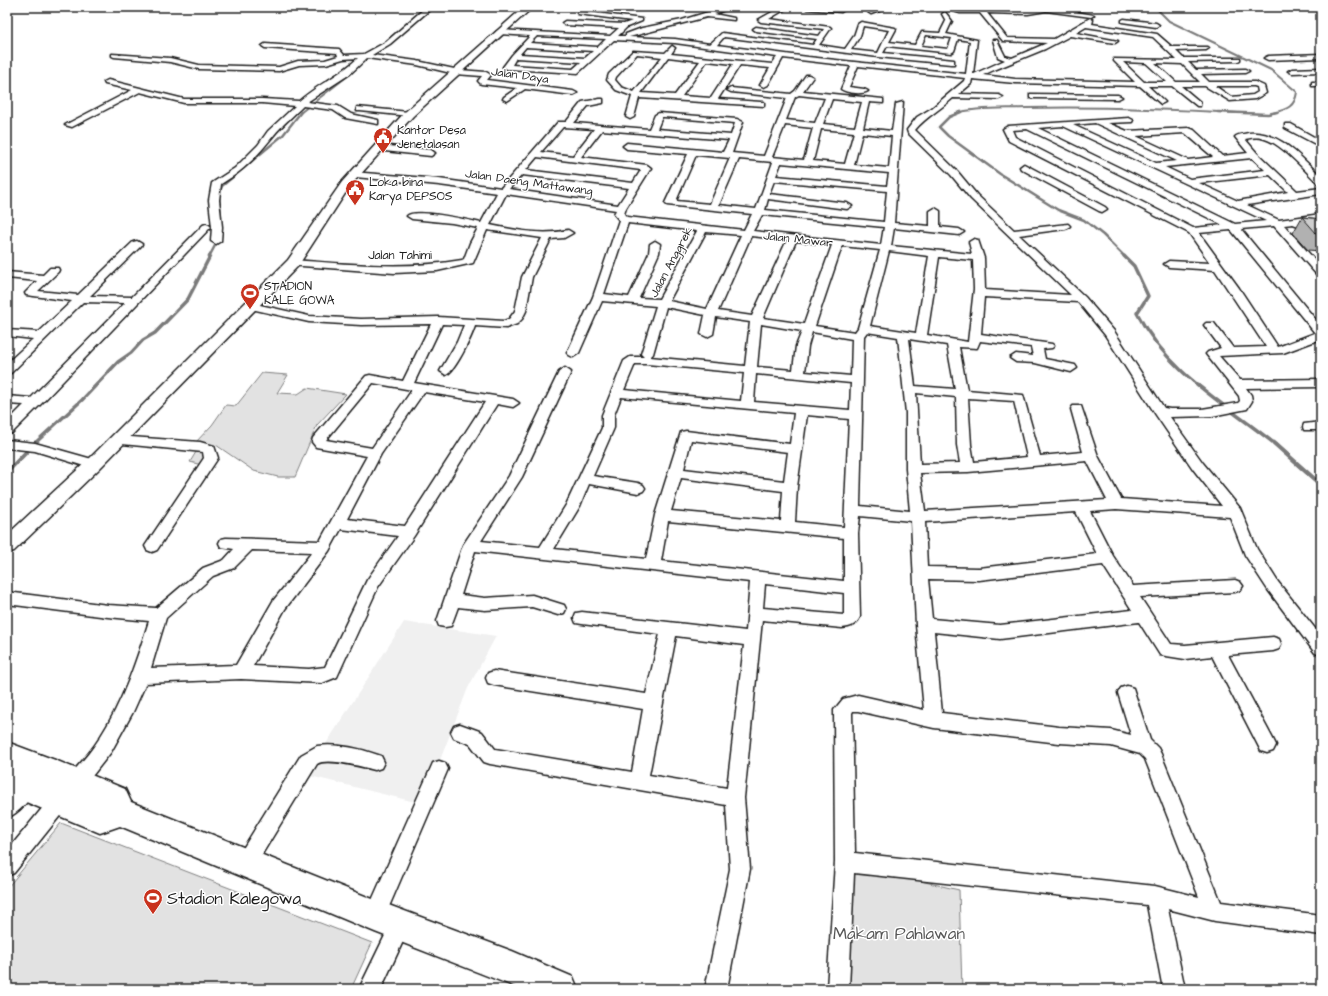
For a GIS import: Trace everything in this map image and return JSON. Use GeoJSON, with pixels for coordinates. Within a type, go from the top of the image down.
{"type":"FeatureCollection","features":[{"type":"Feature","properties":{"kind":"highway"},"geometry":{"type":"LineString","coordinates":[[7,755],[45,769],[68,792],[100,819],[120,812],[388,921],[512,968],[562,989]]}},
{"type":"Feature","properties":{"kind":"highway"},"geometry":{"type":"LineString","coordinates":[[17,784],[68,792]]}},
{"type":"Feature","properties":{"kind":"street"},"geometry":{"type":"LineString","coordinates":[[216,241],[218,227],[214,200],[218,184],[238,170],[261,147],[271,133],[305,104],[308,97],[347,72],[365,56],[388,43],[430,7]]}},
{"type":"Feature","properties":{"kind":"street"},"geometry":{"type":"LineString","coordinates":[[7,546],[94,464],[292,263],[340,192],[409,114],[455,71],[529,7]]}},
{"type":"Feature","properties":{"kind":"street"},"geometry":{"type":"LineString","coordinates":[[536,33],[514,56],[507,67],[572,71],[598,49],[619,37],[642,30],[683,22],[730,7]]}},
{"type":"Feature","properties":{"kind":"street"},"geometry":{"type":"LineString","coordinates":[[786,7],[761,20],[828,28],[808,59]]}},
{"type":"Feature","properties":{"kind":"street"},"geometry":{"type":"LineString","coordinates":[[807,7],[840,10]]}},
{"type":"Feature","properties":{"kind":"street"},"geometry":{"type":"LineString","coordinates":[[871,12],[887,7]]}},
{"type":"Feature","properties":{"kind":"street"},"geometry":{"type":"LineString","coordinates":[[943,7],[957,11],[1028,12],[1046,8],[1100,18]]}},
{"type":"Feature","properties":{"kind":"street"},"geometry":{"type":"LineString","coordinates":[[971,77],[1056,41],[1085,26],[1089,23],[1092,16],[1090,10],[1083,7]]}},
{"type":"Feature","properties":{"kind":"street"},"geometry":{"type":"LineString","coordinates":[[545,34],[588,8]]}},
{"type":"Feature","properties":{"kind":"street"},"geometry":{"type":"LineString","coordinates":[[982,11],[1005,40],[1056,41]]}},
{"type":"Feature","properties":{"kind":"street"},"geometry":{"type":"LineString","coordinates":[[564,23],[626,26],[640,20],[580,13]]}},
{"type":"Feature","properties":{"kind":"street"},"geometry":{"type":"LineString","coordinates":[[708,14],[732,19]]}},
{"type":"Feature","properties":{"kind":"street"},"geometry":{"type":"LineString","coordinates":[[942,35],[949,21],[944,14]]}},
{"type":"Feature","properties":{"kind":"street"},"geometry":{"type":"LineString","coordinates":[[1115,20],[1156,25]]}},
{"type":"Feature","properties":{"kind":"street"},"geometry":{"type":"LineString","coordinates":[[847,51],[857,36],[861,24],[893,29],[886,44],[878,55]]}},
{"type":"Feature","properties":{"kind":"street"},"geometry":{"type":"LineString","coordinates":[[619,37],[626,26]]}},
{"type":"Feature","properties":{"kind":"street"},"geometry":{"type":"LineString","coordinates":[[500,32],[675,41],[855,65],[1027,82],[1108,84],[1140,84],[1173,84],[1208,84],[1256,84],[1260,86],[1262,93],[1255,97],[1230,99],[1208,84],[1171,49],[1151,34],[1085,26]]}},
{"type":"Feature","properties":{"kind":"street"},"geometry":{"type":"LineString","coordinates":[[756,29],[821,38]]}},
{"type":"Feature","properties":{"kind":"street"},"geometry":{"type":"LineString","coordinates":[[917,48],[924,34],[974,40],[971,77],[968,82],[919,121],[911,130],[915,137],[954,173],[974,197],[1081,299],[1110,333],[1160,412],[1198,466],[1235,512],[1250,550],[1289,607],[1321,648]]}},
{"type":"Feature","properties":{"kind":"street"},"geometry":{"type":"LineString","coordinates":[[1069,34],[1115,41]]}},
{"type":"Feature","properties":{"kind":"street"},"geometry":{"type":"LineString","coordinates":[[713,45],[722,35],[814,50],[847,51],[951,62]]}},
{"type":"Feature","properties":{"kind":"street"},"geometry":{"type":"LineString","coordinates":[[886,44],[951,51],[955,37],[957,37]]}},
{"type":"Feature","properties":{"kind":"street"},"geometry":{"type":"LineString","coordinates":[[630,117],[636,95],[668,55],[675,41]]}},
{"type":"Feature","properties":{"kind":"street"},"geometry":{"type":"LineString","coordinates":[[995,41],[1002,57],[1012,60]]}},
{"type":"Feature","properties":{"kind":"street"},"geometry":{"type":"LineString","coordinates":[[524,45],[598,49]]}},
{"type":"Feature","properties":{"kind":"street"},"geometry":{"type":"LineString","coordinates":[[265,46],[317,51],[335,50],[339,51],[342,57]]}},
{"type":"Feature","properties":{"kind":"street"},"geometry":{"type":"LineString","coordinates":[[1171,49],[1206,48]]}},
{"type":"Feature","properties":{"kind":"street"},"geometry":{"type":"LineString","coordinates":[[761,104],[636,95],[624,92],[616,87],[611,80],[612,76],[634,53],[774,66]]}},
{"type":"Feature","properties":{"kind":"street"},"geometry":{"type":"LineString","coordinates":[[114,55],[170,60],[203,67],[279,69],[298,63],[326,62],[342,57],[365,56],[417,63],[455,71]]}},
{"type":"Feature","properties":{"kind":"street"},"geometry":{"type":"LineString","coordinates":[[514,56],[585,60]]}},
{"type":"Feature","properties":{"kind":"street"},"geometry":{"type":"LineString","coordinates":[[764,85],[781,56]]}},
{"type":"Feature","properties":{"kind":"street"},"geometry":{"type":"LineString","coordinates":[[1268,58],[1321,56]]}},
{"type":"Feature","properties":{"kind":"street"},"geometry":{"type":"LineString","coordinates":[[677,99],[681,90],[705,59]]}},
{"type":"Feature","properties":{"kind":"street"},"geometry":{"type":"LineString","coordinates":[[1161,102],[1116,60],[1182,61],[1238,59]]}},
{"type":"Feature","properties":{"kind":"street"},"geometry":{"type":"LineString","coordinates":[[1148,61],[1197,104]]}},
{"type":"Feature","properties":{"kind":"street"},"geometry":{"type":"LineString","coordinates":[[714,101],[738,62]]}},
{"type":"Feature","properties":{"kind":"street"},"geometry":{"type":"LineString","coordinates":[[855,65],[845,89],[877,92]]}},
{"type":"Feature","properties":{"kind":"street"},"geometry":{"type":"LineString","coordinates":[[1194,72],[1245,70]]}},
{"type":"Feature","properties":{"kind":"street"},"geometry":{"type":"LineString","coordinates":[[1292,71],[1321,70]]}},
{"type":"Feature","properties":{"kind":"street","name":"Jalan Daya"},"geometry":{"type":"LineString","coordinates":[[455,71],[486,74],[487,75],[482,81],[484,82],[573,94]]}},
{"type":"Feature","properties":{"kind":"street"},"geometry":{"type":"LineString","coordinates":[[767,159],[781,122],[795,95],[808,77]]}},
{"type":"Feature","properties":{"kind":"street"},"geometry":{"type":"LineString","coordinates":[[108,82],[140,89],[177,100],[195,102],[262,100],[318,105],[335,108],[348,116],[375,122]]}},
{"type":"Feature","properties":{"kind":"street"},"geometry":{"type":"LineString","coordinates":[[554,91],[562,84]]}},
{"type":"Feature","properties":{"kind":"street"},"geometry":{"type":"LineString","coordinates":[[1108,84],[1124,105]]}},
{"type":"Feature","properties":{"kind":"street"},"geometry":{"type":"LineString","coordinates":[[506,99],[523,88]]}},
{"type":"Feature","properties":{"kind":"street"},"geometry":{"type":"LineString","coordinates":[[69,125],[140,89]]}},
{"type":"Feature","properties":{"kind":"street"},"geometry":{"type":"LineString","coordinates":[[731,90],[880,101]]}},
{"type":"Feature","properties":{"kind":"street"},"geometry":{"type":"LineString","coordinates":[[951,96],[999,97]]}},
{"type":"Feature","properties":{"kind":"street"},"geometry":{"type":"LineString","coordinates":[[1033,96],[1118,97]]}},
{"type":"Feature","properties":{"kind":"street"},"geometry":{"type":"LineString","coordinates":[[808,162],[818,126],[829,97]]}},
{"type":"Feature","properties":{"kind":"street"},"geometry":{"type":"LineString","coordinates":[[849,166],[857,130],[866,100]]}},
{"type":"Feature","properties":{"kind":"street"},"geometry":{"type":"LineString","coordinates":[[569,124],[586,104],[600,101]]}},
{"type":"Feature","properties":{"kind":"street"},"geometry":{"type":"LineString","coordinates":[[755,613],[842,622],[848,621],[852,617],[851,533],[853,510],[855,380],[861,332],[886,248],[900,104]]}},
{"type":"Feature","properties":{"kind":"street"},"geometry":{"type":"LineString","coordinates":[[360,109],[409,114]]}},
{"type":"Feature","properties":{"kind":"street"},"geometry":{"type":"LineString","coordinates":[[652,132],[659,115],[739,122],[734,138],[732,155],[714,208]]}},
{"type":"Feature","properties":{"kind":"street"},"geometry":{"type":"LineString","coordinates":[[899,118],[919,121]]}},
{"type":"Feature","properties":{"kind":"street"},"geometry":{"type":"LineString","coordinates":[[1129,120],[1096,121],[1007,129],[1012,139],[1192,231],[1219,267],[1274,350]]}},
{"type":"Feature","properties":{"kind":"street"},"geometry":{"type":"LineString","coordinates":[[1096,121],[1186,162]]}},
{"type":"Feature","properties":{"kind":"street"},"geometry":{"type":"LineString","coordinates":[[781,122],[896,134]]}},
{"type":"Feature","properties":{"kind":"street","name":"Jalan Tahimi"},"geometry":{"type":"LineString","coordinates":[[292,263],[394,270],[462,265],[468,261],[475,243],[503,191],[560,124],[569,124]]}},
{"type":"Feature","properties":{"kind":"street"},"geometry":{"type":"LineString","coordinates":[[569,124],[599,128],[734,138]]}},
{"type":"Feature","properties":{"kind":"street"},"geometry":{"type":"LineString","coordinates":[[1064,124],[1276,222],[1321,273]]}},
{"type":"Feature","properties":{"kind":"street"},"geometry":{"type":"LineString","coordinates":[[1288,126],[1321,144]]}},
{"type":"Feature","properties":{"kind":"street"},"geometry":{"type":"LineString","coordinates":[[1030,127],[1234,227],[1321,334],[1296,346],[1274,350],[1219,352],[1212,355],[1246,398],[1243,406],[1225,411],[1160,412]]}},
{"type":"Feature","properties":{"kind":"street"},"geometry":{"type":"LineString","coordinates":[[575,160],[599,128]]}},
{"type":"Feature","properties":{"kind":"street"},"geometry":{"type":"LineString","coordinates":[[1126,134],[1186,130],[1191,132],[1219,158]]}},
{"type":"Feature","properties":{"kind":"street"},"geometry":{"type":"LineString","coordinates":[[622,155],[636,131]]}},
{"type":"Feature","properties":{"kind":"street"},"geometry":{"type":"LineString","coordinates":[[1295,194],[1254,155],[1239,137],[1264,136],[1271,139],[1284,148],[1321,181]]}},
{"type":"Feature","properties":{"kind":"street"},"geometry":{"type":"LineString","coordinates":[[378,148],[431,153]]}},
{"type":"Feature","properties":{"kind":"street"},"geometry":{"type":"LineString","coordinates":[[535,154],[575,160],[622,155],[652,158],[694,151],[894,171]]}},
{"type":"Feature","properties":{"kind":"street"},"geometry":{"type":"LineString","coordinates":[[665,213],[694,151]]}},
{"type":"Feature","properties":{"kind":"street"},"geometry":{"type":"LineString","coordinates":[[622,155],[652,158]]}},
{"type":"Feature","properties":{"kind":"street"},"geometry":{"type":"LineString","coordinates":[[1051,181],[1117,170],[1254,155]]}},
{"type":"Feature","properties":{"kind":"street"},"geometry":{"type":"LineString","coordinates":[[573,353],[598,297],[621,214],[634,186],[652,158]]}},
{"type":"Feature","properties":{"kind":"street"},"geometry":{"type":"LineString","coordinates":[[707,334],[711,313],[755,216],[760,212],[764,196],[778,160]]}},
{"type":"Feature","properties":{"kind":"street"},"geometry":{"type":"LineString","coordinates":[[1024,167],[1102,209]]}},
{"type":"Feature","properties":{"kind":"street"},"geometry":{"type":"LineString","coordinates":[[519,172],[634,186]]}},
{"type":"Feature","properties":{"kind":"street"},"geometry":{"type":"LineString","coordinates":[[1187,182],[1272,172]]}},
{"type":"Feature","properties":{"kind":"street","name":"Jalan Daeng Mattawang"},"geometry":{"type":"LineString","coordinates":[[355,174],[421,180],[503,191],[621,214]]}},
{"type":"Feature","properties":{"kind":"street"},"geometry":{"type":"LineString","coordinates":[[772,178],[848,195]]}},
{"type":"Feature","properties":{"kind":"street"},"geometry":{"type":"LineString","coordinates":[[764,196],[848,195],[892,189]]}},
{"type":"Feature","properties":{"kind":"street"},"geometry":{"type":"LineString","coordinates":[[1236,204],[1321,191]]}},
{"type":"Feature","properties":{"kind":"street"},"geometry":{"type":"LineString","coordinates":[[845,220],[848,195]]}},
{"type":"Feature","properties":{"kind":"street"},"geometry":{"type":"LineString","coordinates":[[665,213],[714,208],[959,232]]}},
{"type":"Feature","properties":{"kind":"street"},"geometry":{"type":"LineString","coordinates":[[935,211],[935,230]]}},
{"type":"Feature","properties":{"kind":"street","name":"Jalan Mawar"},"geometry":{"type":"LineString","coordinates":[[621,214],[665,213],[704,229],[935,252],[979,258]]}},
{"type":"Feature","properties":{"kind":"street"},"geometry":{"type":"LineString","coordinates":[[412,216],[450,220],[484,227],[548,236],[566,235],[568,233]]}},
{"type":"Feature","properties":{"kind":"street"},"geometry":{"type":"LineString","coordinates":[[1192,231],[1321,217]]}},
{"type":"Feature","properties":{"kind":"street"},"geometry":{"type":"LineString","coordinates":[[1294,221],[1321,231]]}},
{"type":"Feature","properties":{"kind":"street"},"geometry":{"type":"LineString","coordinates":[[1012,233],[1065,226]]}},
{"type":"Feature","properties":{"kind":"street"},"geometry":{"type":"LineString","coordinates":[[7,430],[206,227]]}},
{"type":"Feature","properties":{"kind":"street","name":"Jalan Anggrek"},"geometry":{"type":"LineString","coordinates":[[647,354],[662,303],[704,229]]}},
{"type":"Feature","properties":{"kind":"street"},"geometry":{"type":"LineString","coordinates":[[250,306],[309,319],[361,322],[438,320],[501,326],[515,322],[524,300],[526,280],[548,236]]}},
{"type":"Feature","properties":{"kind":"street"},"geometry":{"type":"LineString","coordinates":[[746,405],[756,320],[793,238]]}},
{"type":"Feature","properties":{"kind":"street"},"geometry":{"type":"LineString","coordinates":[[598,297],[662,303],[711,313],[808,328],[904,334],[972,346],[975,337],[979,293],[979,258],[974,242]]}},
{"type":"Feature","properties":{"kind":"street"},"geometry":{"type":"LineString","coordinates":[[799,374],[802,346],[838,243]]}},
{"type":"Feature","properties":{"kind":"street"},"geometry":{"type":"LineString","coordinates":[[7,370],[137,244]]}},
{"type":"Feature","properties":{"kind":"street"},"geometry":{"type":"LineString","coordinates":[[633,300],[654,253],[654,244]]}},
{"type":"Feature","properties":{"kind":"street"},"geometry":{"type":"LineString","coordinates":[[921,337],[935,252]]}},
{"type":"Feature","properties":{"kind":"street"},"geometry":{"type":"LineString","coordinates":[[1169,264],[1219,267]]}},
{"type":"Feature","properties":{"kind":"street"},"geometry":{"type":"LineString","coordinates":[[54,270],[30,293],[81,298],[135,300]]}},
{"type":"Feature","properties":{"kind":"street"},"geometry":{"type":"LineString","coordinates":[[7,275],[45,278]]}},
{"type":"Feature","properties":{"kind":"street"},"geometry":{"type":"LineString","coordinates":[[979,293],[1081,299]]}},
{"type":"Feature","properties":{"kind":"street"},"geometry":{"type":"LineString","coordinates":[[241,672],[279,605],[324,547],[338,523],[413,386],[438,320]]}},
{"type":"Feature","properties":{"kind":"street"},"geometry":{"type":"LineString","coordinates":[[446,371],[452,359],[464,343],[470,324]]}},
{"type":"Feature","properties":{"kind":"street"},"geometry":{"type":"LineString","coordinates":[[1210,325],[1229,351]]}},
{"type":"Feature","properties":{"kind":"street"},"geometry":{"type":"LineString","coordinates":[[7,333],[42,336]]}},
{"type":"Feature","properties":{"kind":"street"},"geometry":{"type":"LineString","coordinates":[[904,334],[909,389],[913,469],[918,517],[920,574],[934,720]]}},
{"type":"Feature","properties":{"kind":"street"},"geometry":{"type":"LineString","coordinates":[[975,337],[1042,346],[1038,360]]}},
{"type":"Feature","properties":{"kind":"street"},"geometry":{"type":"LineString","coordinates":[[952,343],[962,394],[964,445],[968,467]]}},
{"type":"Feature","properties":{"kind":"street"},"geometry":{"type":"LineString","coordinates":[[1016,358],[1038,360],[1043,364],[1071,368]]}},
{"type":"Feature","properties":{"kind":"street"},"geometry":{"type":"LineString","coordinates":[[543,554],[573,506],[608,428],[608,415],[627,365],[630,361],[634,360],[855,380]]}},
{"type":"Feature","properties":{"kind":"street"},"geometry":{"type":"LineString","coordinates":[[445,621],[470,545],[515,477],[565,372]]}},
{"type":"Feature","properties":{"kind":"street"},"geometry":{"type":"LineString","coordinates":[[375,454],[321,444],[320,438],[371,379],[513,403]]}},
{"type":"Feature","properties":{"kind":"street"},"geometry":{"type":"LineString","coordinates":[[1236,384],[1321,383]]}},
{"type":"Feature","properties":{"kind":"street"},"geometry":{"type":"LineString","coordinates":[[909,389],[1019,398],[1034,460]]}},
{"type":"Feature","properties":{"kind":"street"},"geometry":{"type":"LineString","coordinates":[[617,393],[855,415]]}},
{"type":"Feature","properties":{"kind":"street"},"geometry":{"type":"LineString","coordinates":[[7,400],[36,402]]}},
{"type":"Feature","properties":{"kind":"street"},"geometry":{"type":"LineString","coordinates":[[140,676],[241,672],[309,676],[326,675],[330,672],[372,584],[409,532],[493,400]]}},
{"type":"Feature","properties":{"kind":"street"},"geometry":{"type":"LineString","coordinates":[[1077,409],[1091,456],[1116,504]]}},
{"type":"Feature","properties":{"kind":"street"},"geometry":{"type":"LineString","coordinates":[[788,528],[790,487],[800,410]]}},
{"type":"Feature","properties":{"kind":"street"},"geometry":{"type":"LineString","coordinates":[[652,566],[662,515],[676,474],[686,435],[796,449]]}},
{"type":"Feature","properties":{"kind":"street"},"geometry":{"type":"LineString","coordinates":[[117,440],[200,446],[209,449],[211,458],[152,546]]}},
{"type":"Feature","properties":{"kind":"street"},"geometry":{"type":"LineString","coordinates":[[7,444],[31,446],[94,464]]}},
{"type":"Feature","properties":{"kind":"street"},"geometry":{"type":"LineString","coordinates":[[913,469],[968,467],[1091,456]]}},
{"type":"Feature","properties":{"kind":"street"},"geometry":{"type":"LineString","coordinates":[[676,474],[790,487]]}},
{"type":"Feature","properties":{"kind":"street"},"geometry":{"type":"LineString","coordinates":[[585,479],[638,488]]}},
{"type":"Feature","properties":{"kind":"street"},"geometry":{"type":"LineString","coordinates":[[853,510],[918,517],[1116,504],[1235,512]]}},
{"type":"Feature","properties":{"kind":"street"},"geometry":{"type":"LineString","coordinates":[[1080,506],[1107,559],[1130,592],[1143,615],[1167,651],[1185,652],[1273,644]]}},
{"type":"Feature","properties":{"kind":"street"},"geometry":{"type":"LineString","coordinates":[[662,515],[851,533]]}},
{"type":"Feature","properties":{"kind":"street"},"geometry":{"type":"LineString","coordinates":[[338,523],[409,532]]}},
{"type":"Feature","properties":{"kind":"street"},"geometry":{"type":"LineString","coordinates":[[226,543],[324,547]]}},
{"type":"Feature","properties":{"kind":"street"},"geometry":{"type":"LineString","coordinates":[[7,866],[105,746],[127,707],[140,676],[159,615],[208,572],[229,564],[248,544]]}},
{"type":"Feature","properties":{"kind":"street"},"geometry":{"type":"LineString","coordinates":[[470,545],[852,588]]}},
{"type":"Feature","properties":{"kind":"street"},"geometry":{"type":"LineString","coordinates":[[920,574],[979,574],[1107,559]]}},
{"type":"Feature","properties":{"kind":"street"},"geometry":{"type":"LineString","coordinates":[[716,989],[740,869],[735,798],[753,640],[758,577]]}},
{"type":"Feature","properties":{"kind":"street"},"geometry":{"type":"LineString","coordinates":[[1130,592],[1235,586]]}},
{"type":"Feature","properties":{"kind":"street"},"geometry":{"type":"LineString","coordinates":[[7,598],[108,611],[159,615]]}},
{"type":"Feature","properties":{"kind":"street"},"geometry":{"type":"LineString","coordinates":[[452,600],[485,604],[532,601],[558,608]]}},
{"type":"Feature","properties":{"kind":"street"},"geometry":{"type":"LineString","coordinates":[[924,625],[1000,632],[1143,615]]}},
{"type":"Feature","properties":{"kind":"street"},"geometry":{"type":"LineString","coordinates":[[582,618],[753,640]]}},
{"type":"Feature","properties":{"kind":"street"},"geometry":{"type":"LineString","coordinates":[[639,782],[653,703],[669,630]]}},
{"type":"Feature","properties":{"kind":"street"},"geometry":{"type":"LineString","coordinates":[[1216,648],[1266,745]]}},
{"type":"Feature","properties":{"kind":"street"},"geometry":{"type":"LineString","coordinates":[[494,678],[653,703]]}},
{"type":"Feature","properties":{"kind":"street"},"geometry":{"type":"LineString","coordinates":[[1127,693],[1143,746]]}},
{"type":"Feature","properties":{"kind":"street"},"geometry":{"type":"LineString","coordinates":[[838,989],[845,862],[843,710],[846,706],[858,703],[934,720],[1059,735],[1111,738],[1143,746],[1152,754],[1215,911]]}},
{"type":"Feature","properties":{"kind":"street"},"geometry":{"type":"LineString","coordinates":[[460,732],[476,738],[490,756],[735,798]]}},
{"type":"Feature","properties":{"kind":"street"},"geometry":{"type":"LineString","coordinates":[[246,862],[307,760],[316,755],[322,754],[358,758],[375,762]]}},
{"type":"Feature","properties":{"kind":"street"},"geometry":{"type":"LineString","coordinates":[[370,989],[388,921],[439,769]]}},
{"type":"Feature","properties":{"kind":"street"},"geometry":{"type":"LineString","coordinates":[[7,809],[17,784]]}},
{"type":"Feature","properties":{"kind":"street"},"geometry":{"type":"LineString","coordinates":[[845,862],[1155,896],[1215,911],[1321,925]]}},
{"type":"Feature","properties":{"kind":"street"},"geometry":{"type":"LineString","coordinates":[[1155,896],[1174,989]]}},
{"type":"Feature","properties":{"kind":"shaded area"},"geometry":{"type":"Polygon","coordinates":[[[404,622],[496,636],[468,688],[423,804],[306,775],[404,622]]]}},
{"type":"Feature","properties":{"kind":"green space"},"geometry":{"type":"Polygon","coordinates":[[[262,373],[288,375],[277,393],[298,394],[307,388],[346,394],[317,425],[295,477],[278,477],[254,471],[216,445],[202,465],[190,462],[199,447],[195,443],[212,425],[226,405],[236,406],[262,373]]]}},
{"type":"Feature","properties":{"kind":"green space","name":"Stadion Kalegowa"},"geometry":{"type":"Polygon","coordinates":[[[61,823],[372,943],[351,989],[7,989],[7,888],[61,823]]]}},
{"type":"Feature","properties":{"kind":"green space","name":"Makam Pahlawan"},"geometry":{"type":"Polygon","coordinates":[[[848,864],[959,890],[962,989],[838,989],[848,864]]]}},
{"type":"Feature","properties":{"kind":"building"},"geometry":{"type":"Polygon","coordinates":[[[1302,217],[1321,219],[1321,234],[1317,234],[1302,217]]]}},
{"type":"Feature","properties":{"kind":"waterway"},"geometry":{"type":"LineString","coordinates":[[1155,7],[1169,21],[1271,70],[1297,92],[1296,97],[1290,107],[1274,113]]}},
{"type":"Feature","properties":{"kind":"waterway"},"geometry":{"type":"LineString","coordinates":[[377,48],[401,29]]}},
{"type":"Feature","properties":{"kind":"waterway"},"geometry":{"type":"LineString","coordinates":[[301,113],[349,75],[367,56]]}},
{"type":"Feature","properties":{"kind":"waterway"},"geometry":{"type":"LineString","coordinates":[[956,113],[991,109],[1079,107],[1218,112]]}},
{"type":"Feature","properties":{"kind":"waterway"},"geometry":{"type":"LineString","coordinates":[[961,112],[949,117],[939,127],[948,136],[1000,174],[1058,210],[1084,220],[1103,235],[1134,266],[1148,296],[1137,313],[1149,334],[1164,353],[1198,386],[1275,444]]}},
{"type":"Feature","properties":{"kind":"waterway"},"geometry":{"type":"LineString","coordinates":[[1218,112],[1268,114],[1274,113]]}},
{"type":"Feature","properties":{"kind":"waterway"},"geometry":{"type":"LineString","coordinates":[[1218,112],[1238,113]]}},
{"type":"Feature","properties":{"kind":"waterway"},"geometry":{"type":"LineString","coordinates":[[220,225],[221,215],[219,195],[222,186],[283,135],[301,113]]}},
{"type":"Feature","properties":{"kind":"waterway"},"geometry":{"type":"LineString","coordinates":[[209,257],[218,240]]}},
{"type":"Feature","properties":{"kind":"waterway"},"geometry":{"type":"LineString","coordinates":[[34,444],[82,400],[118,362],[131,353],[143,340],[155,333],[188,299],[210,256]]}},
{"type":"Feature","properties":{"kind":"waterway"},"geometry":{"type":"LineString","coordinates":[[1274,443],[1321,485]]}},
{"type":"Feature","properties":{"kind":"waterway"},"geometry":{"type":"LineString","coordinates":[[7,472],[34,444]]}},
{"type":"Feature","properties":{"kind":"place","name":"Kantor Desa Jenetalasan"},"geometry":{"type":"Point","coordinates":[383,154]}},
{"type":"Feature","properties":{"kind":"place","name":"Loka bina Karya DEPSOS"},"geometry":{"type":"Point","coordinates":[355,206]}},
{"type":"Feature","properties":{"kind":"place","name":"STADION KALE GOWA"},"geometry":{"type":"Point","coordinates":[250,310]}},
{"type":"Feature","properties":{"kind":"place","name":"Stadion Kalegowa"},"geometry":{"type":"Point","coordinates":[153,915]}}]}
